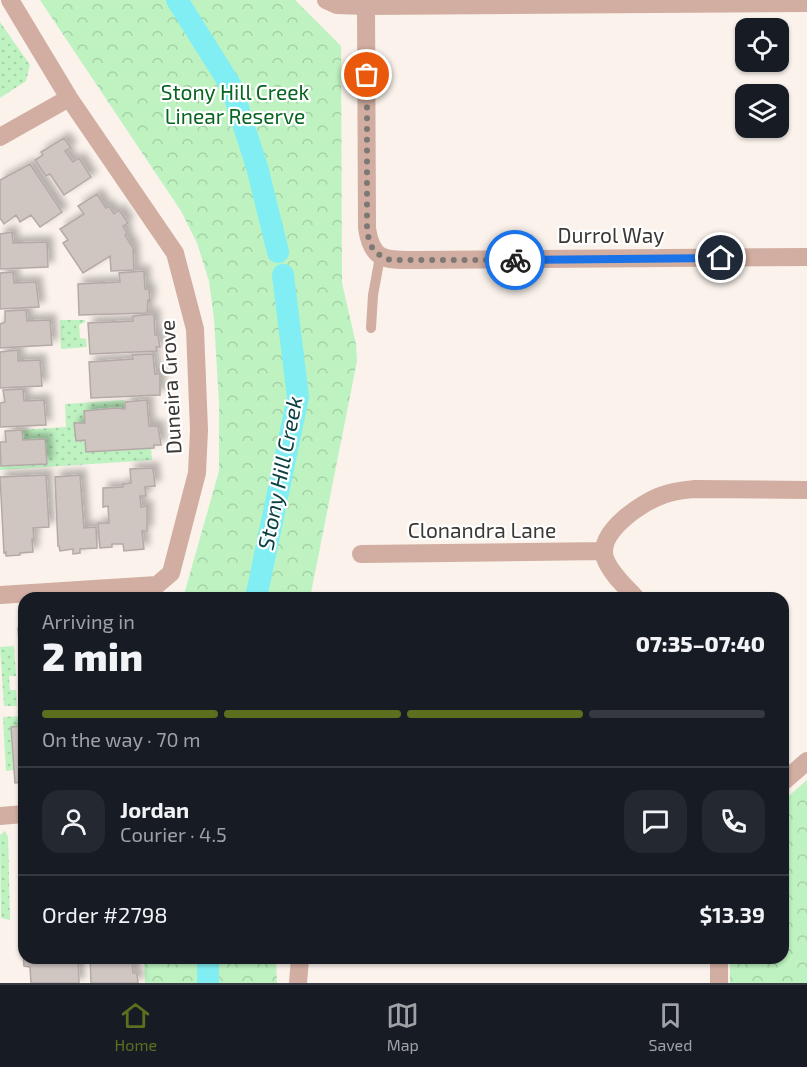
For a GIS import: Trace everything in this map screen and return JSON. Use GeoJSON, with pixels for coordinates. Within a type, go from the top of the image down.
{"type":"FeatureCollection","features":[{"type":"Feature","properties":{"kind":"street","name":"Duneira Grove"},"geometry":{"type":"LineString","coordinates":[[10,0],[69,98],[175,253],[195,329],[199,430],[197,473],[171,573],[157,585],[47,592]]}},
{"type":"Feature","properties":{"kind":"street"},"geometry":{"type":"LineString","coordinates":[[326,0],[338,5],[366,6],[807,3]]}},
{"type":"Feature","properties":{"kind":"street"},"geometry":{"type":"LineString","coordinates":[[366,6],[367,228],[369,243],[380,257]]}},
{"type":"Feature","properties":{"kind":"street"},"geometry":{"type":"LineString","coordinates":[[0,137],[69,98]]}},
{"type":"Feature","properties":{"kind":"street","name":"Durrol Way"},"geometry":{"type":"LineString","coordinates":[[380,257],[390,260],[409,260],[807,257]]}},
{"type":"Feature","properties":{"kind":"street"},"geometry":{"type":"LineString","coordinates":[[631,592],[610,568],[604,551],[606,538],[614,528],[645,502],[662,495],[694,489],[807,490]]}},
{"type":"Feature","properties":{"kind":"street","name":"Clonandra Lane"},"geometry":{"type":"LineString","coordinates":[[361,554],[604,551]]}},
{"type":"Feature","properties":{"kind":"street","name":"Duneira Grove"},"geometry":{"type":"LineString","coordinates":[[0,595],[18,594]]}},
{"type":"Feature","properties":{"kind":"street"},"geometry":{"type":"LineString","coordinates":[[789,773],[807,761]]}},
{"type":"Feature","properties":{"kind":"street"},"geometry":{"type":"LineString","coordinates":[[0,816],[18,814]]}},
{"type":"Feature","properties":{"kind":"street"},"geometry":{"type":"LineString","coordinates":[[719,964],[719,983]]}},
{"type":"Feature","properties":{"kind":"lane"},"geometry":{"type":"LineString","coordinates":[[371,328],[373,295],[380,257]]}},
{"type":"Feature","properties":{"kind":"green space","name":"Stony Hill Creek Linear Reserve"},"geometry":{"type":"Polygon","coordinates":[[[40,0],[295,0],[341,46],[342,283],[356,344],[357,361],[311,592],[185,592],[219,471],[219,403],[214,319],[209,281],[197,243],[181,211],[40,0]]]}},
{"type":"Feature","properties":{"kind":"green space"},"geometry":{"type":"Polygon","coordinates":[[[0,22],[30,65],[26,81],[0,98],[0,22]]]}},
{"type":"Feature","properties":{"kind":"green space"},"geometry":{"type":"Polygon","coordinates":[[[60,320],[85,320],[79,325],[80,338],[86,339],[87,347],[61,349],[60,320]]]}},
{"type":"Feature","properties":{"kind":"green space"},"geometry":{"type":"Polygon","coordinates":[[[124,400],[125,409],[84,411],[85,423],[75,423],[76,441],[85,440],[87,452],[151,448],[152,460],[0,470],[0,455],[1,466],[46,464],[45,439],[23,440],[22,430],[66,427],[65,404],[124,400]]]}},
{"type":"Feature","properties":{"kind":"green space"},"geometry":{"type":"Polygon","coordinates":[[[14,646],[16,676],[9,676],[10,690],[16,690],[17,706],[4,706],[0,647],[14,646]]]}},
{"type":"Feature","properties":{"kind":"green space"},"geometry":{"type":"Polygon","coordinates":[[[18,716],[18,727],[11,728],[14,770],[6,771],[3,717],[18,716]]]}},
{"type":"Feature","properties":{"kind":"green space"},"geometry":{"type":"Polygon","coordinates":[[[807,780],[807,983],[730,983],[730,964],[789,964],[789,796],[807,780]]]}},
{"type":"Feature","properties":{"kind":"green space"},"geometry":{"type":"Polygon","coordinates":[[[5,831],[8,837],[10,920],[1,918],[0,835],[5,831]]]}},
{"type":"Feature","properties":{"kind":"green space"},"geometry":{"type":"Polygon","coordinates":[[[144,964],[276,964],[277,983],[145,983],[144,964]]]}},
{"type":"Feature","properties":{"kind":"building"},"geometry":{"type":"Polygon","coordinates":[[[64,138],[71,148],[65,151],[73,162],[79,158],[91,177],[64,195],[50,174],[46,176],[35,160],[43,155],[41,152],[64,138]]]}},
{"type":"Feature","properties":{"kind":"building"},"geometry":{"type":"Polygon","coordinates":[[[30,164],[62,212],[40,227],[31,215],[20,222],[16,215],[4,224],[0,218],[0,180],[30,164]]]}},
{"type":"Feature","properties":{"kind":"building"},"geometry":{"type":"Polygon","coordinates":[[[97,194],[106,208],[109,206],[114,214],[119,210],[128,223],[123,226],[127,233],[125,235],[133,248],[134,270],[111,271],[110,256],[83,273],[63,243],[68,240],[60,229],[84,214],[78,206],[97,194]]]}},
{"type":"Feature","properties":{"kind":"building"},"geometry":{"type":"Polygon","coordinates":[[[12,232],[13,243],[47,242],[48,267],[0,269],[0,234],[12,232]]]}},
{"type":"Feature","properties":{"kind":"building"},"geometry":{"type":"Polygon","coordinates":[[[144,271],[145,289],[149,289],[150,301],[148,300],[147,313],[79,315],[78,284],[120,282],[119,273],[144,271]]]}},
{"type":"Feature","properties":{"kind":"building"},"geometry":{"type":"Polygon","coordinates":[[[13,272],[14,283],[36,282],[39,307],[0,309],[0,273],[13,272]]]}},
{"type":"Feature","properties":{"kind":"building"},"geometry":{"type":"Polygon","coordinates":[[[26,310],[27,321],[50,320],[52,345],[0,348],[0,324],[5,322],[5,311],[26,310]]]}},
{"type":"Feature","properties":{"kind":"building"},"geometry":{"type":"Polygon","coordinates":[[[154,314],[155,335],[158,335],[160,347],[156,347],[157,351],[90,354],[88,323],[133,321],[133,316],[154,314]]]}},
{"type":"Feature","properties":{"kind":"building"},"geometry":{"type":"Polygon","coordinates":[[[18,350],[18,361],[40,360],[42,386],[0,388],[0,352],[18,350]]]}},
{"type":"Feature","properties":{"kind":"building"},"geometry":{"type":"Polygon","coordinates":[[[153,354],[155,374],[160,373],[160,395],[91,398],[89,362],[133,359],[132,355],[153,354]]]}},
{"type":"Feature","properties":{"kind":"building"},"geometry":{"type":"Polygon","coordinates":[[[23,389],[24,401],[44,400],[46,425],[0,427],[0,403],[5,402],[3,390],[23,389]]]}},
{"type":"Feature","properties":{"kind":"building"},"geometry":{"type":"Polygon","coordinates":[[[147,400],[149,426],[158,426],[161,445],[154,445],[154,448],[86,452],[85,440],[76,441],[74,423],[85,423],[84,411],[125,409],[125,402],[147,400]]]}},
{"type":"Feature","properties":{"kind":"building"},"geometry":{"type":"Polygon","coordinates":[[[22,430],[23,440],[45,439],[47,464],[1,466],[0,442],[6,442],[5,431],[22,430]]]}},
{"type":"Feature","properties":{"kind":"building"},"geometry":{"type":"Polygon","coordinates":[[[153,468],[155,486],[145,487],[146,496],[140,496],[141,507],[147,506],[147,531],[142,531],[144,549],[124,551],[123,544],[112,544],[112,547],[100,548],[98,523],[109,523],[108,506],[103,507],[103,488],[123,487],[123,484],[131,483],[130,469],[153,468]]]}},
{"type":"Feature","properties":{"kind":"building"},"geometry":{"type":"Polygon","coordinates":[[[46,475],[49,527],[33,528],[33,552],[6,556],[0,477],[46,475]]]}},
{"type":"Feature","properties":{"kind":"building"},"geometry":{"type":"Polygon","coordinates":[[[80,475],[84,528],[96,527],[97,548],[80,549],[80,553],[73,554],[73,549],[60,551],[58,546],[55,477],[80,475]]]}},
{"type":"Feature","properties":{"kind":"building"},"geometry":{"type":"Polygon","coordinates":[[[18,726],[18,783],[15,783],[11,727],[18,726]]]}},
{"type":"Feature","properties":{"kind":"building"},"geometry":{"type":"Polygon","coordinates":[[[24,964],[78,964],[79,983],[31,983],[30,967],[24,964]]]}},
{"type":"Feature","properties":{"kind":"building"},"geometry":{"type":"Polygon","coordinates":[[[90,964],[132,964],[133,973],[137,973],[138,983],[91,983],[90,964]]]}},
{"type":"Feature","properties":{"kind":"waterway","name":"Stony Hill Creek"},"geometry":{"type":"LineString","coordinates":[[177,0],[231,86],[257,167],[278,252]]}},
{"type":"Feature","properties":{"kind":"waterway","name":"Stony Hill Creek"},"geometry":{"type":"LineString","coordinates":[[257,592],[298,397],[283,275]]}},
{"type":"Feature","properties":{"kind":"waterway","name":"Stony Hill Creek"},"geometry":{"type":"LineString","coordinates":[[208,964],[208,983]]}},
{"type":"Feature","properties":{"kind":"way so far"},"geometry":{"type":"LineString","coordinates":[[367,75],[367,228],[369,243],[380,257],[390,260],[515,260]]}},
{"type":"Feature","properties":{"kind":"route"},"geometry":{"type":"LineString","coordinates":[[515,260],[721,258]]}}]}
